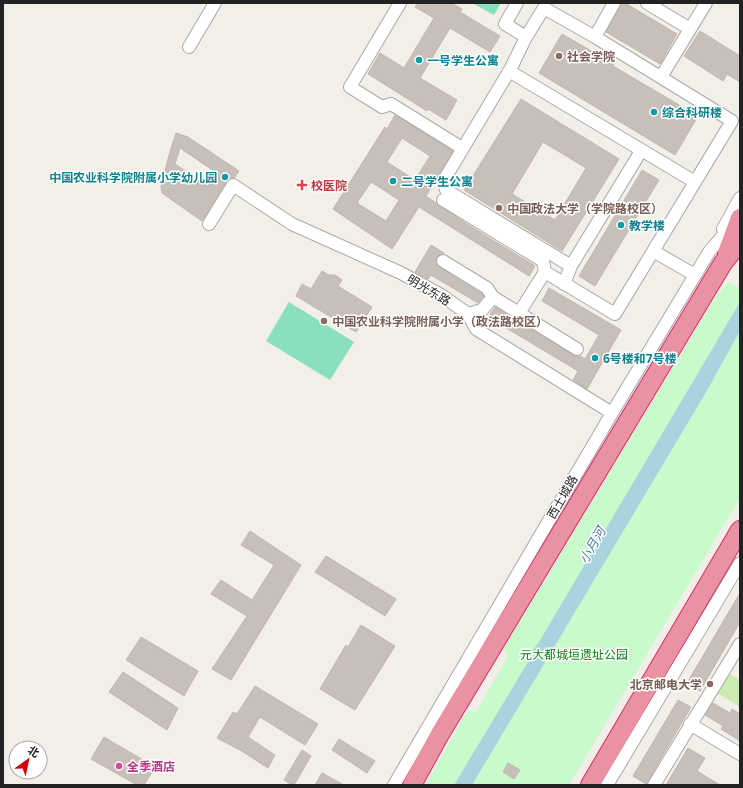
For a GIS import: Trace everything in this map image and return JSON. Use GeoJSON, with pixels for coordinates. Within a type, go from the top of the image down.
{"type":"FeatureCollection","features":[{"type":"Feature","properties":{"kind":"highway"},"geometry":{"type":"LineString","coordinates":[[412,785],[440,734],[740,217]]}},
{"type":"Feature","properties":{"kind":"highway"},"geometry":{"type":"LineString","coordinates":[[716,258],[740,242]]}},
{"type":"Feature","properties":{"kind":"highway"},"geometry":{"type":"LineString","coordinates":[[590,785],[740,530]]}},
{"type":"Feature","properties":{"kind":"highway"},"geometry":{"type":"LineString","coordinates":[[399,785],[440,734]]}},
{"type":"Feature","properties":{"kind":"street"},"geometry":{"type":"LineString","coordinates":[[189,47],[214,3]]}},
{"type":"Feature","properties":{"kind":"street"},"geometry":{"type":"LineString","coordinates":[[400,3],[350,87],[382,107],[391,104],[462,148]]}},
{"type":"Feature","properties":{"kind":"street"},"geometry":{"type":"LineString","coordinates":[[517,3],[504,24],[526,37]]}},
{"type":"Feature","properties":{"kind":"street"},"geometry":{"type":"LineString","coordinates":[[595,36],[614,3]]}},
{"type":"Feature","properties":{"kind":"street"},"geometry":{"type":"LineString","coordinates":[[647,3],[690,29]]}},
{"type":"Feature","properties":{"kind":"street"},"geometry":{"type":"LineString","coordinates":[[545,272],[615,314],[732,122],[595,36],[539,6],[509,71],[444,180],[446,190],[571,266]]}},
{"type":"Feature","properties":{"kind":"street"},"geometry":{"type":"LineString","coordinates":[[661,77],[704,6]]}},
{"type":"Feature","properties":{"kind":"street"},"geometry":{"type":"LineString","coordinates":[[509,71],[695,182]]}},
{"type":"Feature","properties":{"kind":"street"},"geometry":{"type":"LineString","coordinates":[[564,284],[571,266],[641,151]]}},
{"type":"Feature","properties":{"kind":"street","name":"明光东路"},"geometry":{"type":"LineString","coordinates":[[209,224],[233,185],[292,224],[401,273],[441,296],[468,314],[476,329],[612,413]]}},
{"type":"Feature","properties":{"kind":"street","name":"西土城路"},"geometry":{"type":"LineString","coordinates":[[394,785],[612,413],[696,275],[716,258],[740,198]]}},
{"type":"Feature","properties":{"kind":"street"},"geometry":{"type":"LineString","coordinates":[[443,200],[543,261],[545,272],[520,313]]}},
{"type":"Feature","properties":{"kind":"street"},"geometry":{"type":"LineString","coordinates":[[653,251],[696,275]]}},
{"type":"Feature","properties":{"kind":"street"},"geometry":{"type":"LineString","coordinates":[[443,260],[487,288],[493,297],[577,349]]}},
{"type":"Feature","properties":{"kind":"street"},"geometry":{"type":"LineString","coordinates":[[468,314],[482,310],[493,297]]}},
{"type":"Feature","properties":{"kind":"street"},"geometry":{"type":"LineString","coordinates":[[607,785],[740,563]]}},
{"type":"Feature","properties":{"kind":"street"},"geometry":{"type":"LineString","coordinates":[[654,785],[740,644]]}},
{"type":"Feature","properties":{"kind":"street"},"geometry":{"type":"LineString","coordinates":[[690,724],[740,754]]}},
{"type":"Feature","properties":{"kind":"green space"},"geometry":{"type":"Polygon","coordinates":[[[472,3],[501,3],[494,15],[472,3]]]}},
{"type":"Feature","properties":{"kind":"green space","name":"元大都城垣遗址公园"},"geometry":{"type":"Polygon","coordinates":[[[729,282],[740,287],[740,498],[569,785],[425,785],[468,710],[476,712],[508,656],[504,648],[716,296],[729,282]]]}},
{"type":"Feature","properties":{"kind":"green space"},"geometry":{"type":"Polygon","coordinates":[[[289,302],[354,342],[330,380],[266,341],[289,302]]]}},
{"type":"Feature","properties":{"kind":"green space"},"geometry":{"type":"Polygon","coordinates":[[[729,673],[740,680],[740,707],[717,693],[729,673]]]}},
{"type":"Feature","properties":{"kind":"water"},"geometry":{"type":"Polygon","coordinates":[[[740,302],[740,331],[705,394],[472,785],[454,785],[528,662],[527,658],[539,642],[740,302]]]}},
{"type":"Feature","properties":{"kind":"building","name":"一号学生公寓"},"geometry":{"type":"Polygon","coordinates":[[[418,3],[451,3],[462,9],[460,12],[500,36],[490,52],[450,28],[420,78],[457,100],[446,120],[428,109],[427,111],[368,74],[380,53],[404,68],[434,18],[415,7],[418,3]]]}},
{"type":"Feature","properties":{"kind":"building"},"geometry":{"type":"Polygon","coordinates":[[[621,3],[625,3],[677,34],[660,64],[606,32],[621,3]]]}},
{"type":"Feature","properties":{"kind":"building"},"geometry":{"type":"Polygon","coordinates":[[[700,31],[740,56],[740,82],[727,74],[723,81],[684,56],[700,31]]]}},
{"type":"Feature","properties":{"kind":"building"},"geometry":{"type":"Polygon","coordinates":[[[562,34],[698,116],[675,155],[539,73],[562,34]]]}},
{"type":"Feature","properties":{"kind":"building"},"geometry":{"type":"Polygon","coordinates":[[[521,99],[619,159],[562,251],[464,190],[521,99]],[[543,142],[512,194],[555,220],[586,168],[543,142]]]}},
{"type":"Feature","properties":{"kind":"building","name":"二号学生公寓"},"geometry":{"type":"Polygon","coordinates":[[[395,115],[453,151],[426,196],[465,223],[535,266],[529,276],[419,207],[392,249],[333,209],[385,127],[387,129],[395,115]],[[402,138],[387,162],[415,180],[430,156],[402,138]],[[371,182],[357,203],[386,221],[399,200],[371,182]]]}},
{"type":"Feature","properties":{"kind":"building","name":"中国农业科学院附属小学幼儿园"},"geometry":{"type":"Polygon","coordinates":[[[176,133],[188,137],[239,171],[234,178],[227,181],[202,221],[162,193],[161,186],[176,133]],[[180,148],[175,164],[208,186],[217,173],[180,148]]]}},
{"type":"Feature","properties":{"kind":"building","name":"教学楼"},"geometry":{"type":"Polygon","coordinates":[[[642,170],[659,180],[595,286],[579,276],[642,170]]]}},
{"type":"Feature","properties":{"kind":"building"},"geometry":{"type":"Polygon","coordinates":[[[431,245],[444,253],[436,257],[439,267],[484,296],[478,303],[431,275],[428,279],[415,272],[431,245]]]}},
{"type":"Feature","properties":{"kind":"building"},"geometry":{"type":"Polygon","coordinates":[[[322,271],[329,275],[335,275],[342,280],[338,286],[372,307],[356,332],[296,296],[302,284],[311,289],[322,271]]]}},
{"type":"Feature","properties":{"kind":"building","name":"6号楼和7号楼"},"geometry":{"type":"Polygon","coordinates":[[[549,288],[621,330],[587,389],[573,380],[578,371],[488,317],[495,307],[573,355],[580,356],[585,359],[599,335],[542,301],[549,288]]]}},
{"type":"Feature","properties":{"kind":"building"},"geometry":{"type":"Polygon","coordinates":[[[250,531],[301,565],[231,680],[212,669],[247,616],[211,594],[221,580],[252,600],[274,565],[241,545],[250,531]]]}},
{"type":"Feature","properties":{"kind":"building"},"geometry":{"type":"Polygon","coordinates":[[[326,556],[396,599],[385,616],[315,572],[326,556]]]}},
{"type":"Feature","properties":{"kind":"building"},"geometry":{"type":"Polygon","coordinates":[[[740,593],[740,622],[700,691],[687,683],[740,593]]]}},
{"type":"Feature","properties":{"kind":"building"},"geometry":{"type":"Polygon","coordinates":[[[361,625],[395,646],[355,710],[320,689],[346,645],[348,647],[361,625]]]}},
{"type":"Feature","properties":{"kind":"building"},"geometry":{"type":"Polygon","coordinates":[[[141,637],[198,671],[184,696],[126,660],[141,637]]]}},
{"type":"Feature","properties":{"kind":"building"},"geometry":{"type":"Polygon","coordinates":[[[123,672],[178,708],[167,730],[109,692],[123,672]]]}},
{"type":"Feature","properties":{"kind":"building"},"geometry":{"type":"Polygon","coordinates":[[[255,686],[318,724],[305,745],[260,717],[248,737],[275,755],[268,768],[240,750],[217,738],[233,712],[237,714],[255,686]]]}},
{"type":"Feature","properties":{"kind":"building"},"geometry":{"type":"Polygon","coordinates":[[[678,700],[691,707],[646,784],[633,776],[678,700]]]}},
{"type":"Feature","properties":{"kind":"building"},"geometry":{"type":"Polygon","coordinates":[[[713,703],[730,713],[732,709],[740,714],[740,741],[721,729],[723,726],[705,715],[713,703]]]}},
{"type":"Feature","properties":{"kind":"building"},"geometry":{"type":"Polygon","coordinates":[[[104,737],[155,767],[144,785],[137,785],[91,759],[104,737]]]}},
{"type":"Feature","properties":{"kind":"building"},"geometry":{"type":"Polygon","coordinates":[[[339,739],[375,761],[367,773],[332,750],[339,739]]]}},
{"type":"Feature","properties":{"kind":"building"},"geometry":{"type":"Polygon","coordinates":[[[688,748],[705,758],[697,771],[720,785],[666,785],[688,748]]]}},
{"type":"Feature","properties":{"kind":"building"},"geometry":{"type":"Polygon","coordinates":[[[302,750],[311,756],[294,785],[292,785],[284,780],[302,750]]]}},
{"type":"Feature","properties":{"kind":"building"},"geometry":{"type":"Polygon","coordinates":[[[508,763],[520,770],[514,779],[503,772],[508,763]]]}},
{"type":"Feature","properties":{"kind":"building"},"geometry":{"type":"Polygon","coordinates":[[[322,773],[344,785],[315,785],[322,773]]]}},
{"type":"Feature","properties":{"kind":"place","name":"社会学院"},"geometry":{"type":"Point","coordinates":[559,56]}},
{"type":"Feature","properties":{"kind":"place","name":"一号学生公寓"},"geometry":{"type":"Point","coordinates":[419,60]}},
{"type":"Feature","properties":{"kind":"place","name":"综合科研楼"},"geometry":{"type":"Point","coordinates":[654,112]}},
{"type":"Feature","properties":{"kind":"place","name":"中国农业科学院附属小学幼儿园"},"geometry":{"type":"Point","coordinates":[225,177]}},
{"type":"Feature","properties":{"kind":"place","name":"二号学生公寓"},"geometry":{"type":"Point","coordinates":[393,181]}},
{"type":"Feature","properties":{"kind":"place","name":"校医院"},"geometry":{"type":"Point","coordinates":[302,185]}},
{"type":"Feature","properties":{"kind":"place","name":"中国政法大学（学院路校区）"},"geometry":{"type":"Point","coordinates":[499,208]}},
{"type":"Feature","properties":{"kind":"place","name":"教学楼"},"geometry":{"type":"Point","coordinates":[621,225]}},
{"type":"Feature","properties":{"kind":"place","name":"中国农业科学院附属小学（政法路校区）"},"geometry":{"type":"Point","coordinates":[324,321]}},
{"type":"Feature","properties":{"kind":"place","name":"6号楼和7号楼"},"geometry":{"type":"Point","coordinates":[595,358]}},
{"type":"Feature","properties":{"kind":"place","name":"北京邮电大学"},"geometry":{"type":"Point","coordinates":[710,684]}},
{"type":"Feature","properties":{"kind":"place","name":"全季酒店"},"geometry":{"type":"Point","coordinates":[119,766]}},
{"type":"Feature","properties":{"kind":"water label","name":"小月河"},"geometry":{"type":"Point","coordinates":[592,545]}}]}
